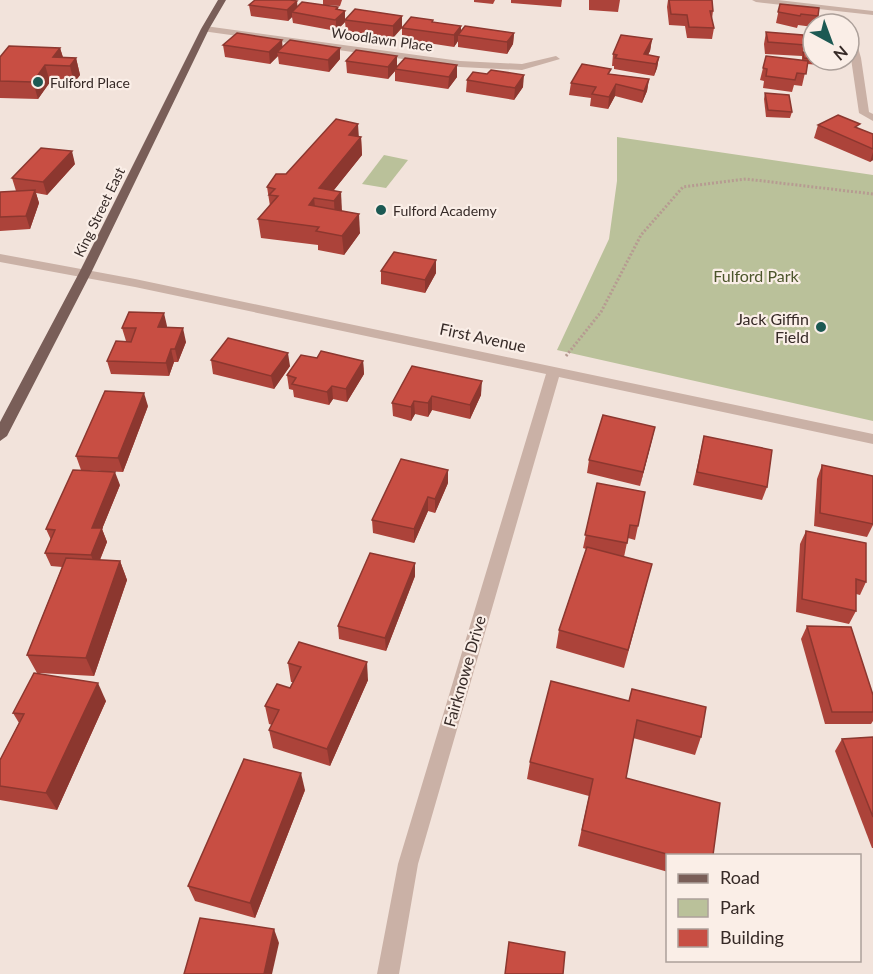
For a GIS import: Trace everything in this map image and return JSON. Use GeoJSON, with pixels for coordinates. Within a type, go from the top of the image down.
{"type":"FeatureCollection","features":[{"type":"Feature","properties":{"kind":"main road","name":"King Street East"},"geometry":{"type":"LineString","coordinates":[[0,436],[85,273],[205,29],[222,0]]}},
{"type":"Feature","properties":{"kind":"street"},"geometry":{"type":"LineString","coordinates":[[756,0],[844,13],[873,13]]}},
{"type":"Feature","properties":{"kind":"street","name":"Woodlawn Place"},"geometry":{"type":"LineString","coordinates":[[205,29],[460,64],[522,67],[556,58]]}},
{"type":"Feature","properties":{"kind":"street"},"geometry":{"type":"LineString","coordinates":[[859,72],[864,113],[873,118]]}},
{"type":"Feature","properties":{"kind":"street","name":"First Avenue"},"geometry":{"type":"LineString","coordinates":[[0,258],[85,273],[873,439]]}},
{"type":"Feature","properties":{"kind":"street","name":"Fairknowe Drive"},"geometry":{"type":"LineString","coordinates":[[388,974],[408,864],[554,371]]}},
{"type":"Feature","properties":{"kind":"path"},"geometry":{"type":"LineString","coordinates":[[554,371],[602,312],[641,235],[684,187],[746,179],[873,194]]}},
{"type":"Feature","properties":{"kind":"green space","name":"Fulford Park"},"geometry":{"type":"Polygon","coordinates":[[[617,137],[873,175],[873,421],[557,350],[609,239],[617,181],[617,137]]]}},
{"type":"Feature","properties":{"kind":"green space"},"geometry":{"type":"Polygon","coordinates":[[[384,155],[408,160],[386,188],[362,184],[384,155]]]}},
{"type":"Feature","properties":{"kind":"building"},"geometry":{"type":"Polygon","coordinates":[[[255,0],[297,1],[287,10],[249,5],[255,0]]]}},
{"type":"Feature","properties":{"kind":"building"},"geometry":{"type":"Polygon","coordinates":[[[669,0],[712,0],[713,11],[710,11],[714,28],[689,27],[687,15],[671,14],[669,0]]]}},
{"type":"Feature","properties":{"kind":"building"},"geometry":{"type":"Polygon","coordinates":[[[302,2],[338,7],[336,9],[345,11],[335,20],[292,12],[302,2]]]}},
{"type":"Feature","properties":{"kind":"building"},"geometry":{"type":"Polygon","coordinates":[[[780,4],[819,8],[818,12],[801,12],[800,16],[778,12],[780,4]]]}},
{"type":"Feature","properties":{"kind":"building"},"geometry":{"type":"Polygon","coordinates":[[[355,9],[402,16],[393,26],[345,20],[355,9]]]}},
{"type":"Feature","properties":{"kind":"building"},"geometry":{"type":"Polygon","coordinates":[[[411,17],[461,26],[454,35],[402,28],[411,17]]]}},
{"type":"Feature","properties":{"kind":"building"},"geometry":{"type":"Polygon","coordinates":[[[465,26],[514,33],[507,42],[458,35],[465,26]]]}},
{"type":"Feature","properties":{"kind":"building"},"geometry":{"type":"Polygon","coordinates":[[[766,32],[801,35],[801,45],[768,42],[766,32]]]}},
{"type":"Feature","properties":{"kind":"building"},"geometry":{"type":"Polygon","coordinates":[[[237,33],[282,40],[269,52],[223,45],[237,33]]]}},
{"type":"Feature","properties":{"kind":"building"},"geometry":{"type":"Polygon","coordinates":[[[621,35],[652,39],[644,54],[659,57],[656,64],[615,58],[617,55],[613,54],[621,35]]]}},
{"type":"Feature","properties":{"kind":"building"},"geometry":{"type":"Polygon","coordinates":[[[290,40],[340,48],[328,60],[277,52],[290,40]]]}},
{"type":"Feature","properties":{"kind":"building"},"geometry":{"type":"Polygon","coordinates":[[[9,46],[60,48],[53,57],[76,58],[70,66],[45,65],[33,82],[0,81],[0,57],[9,46]]]}},
{"type":"Feature","properties":{"kind":"building"},"geometry":{"type":"Polygon","coordinates":[[[356,50],[397,56],[388,67],[346,61],[356,50]]]}},
{"type":"Feature","properties":{"kind":"building"},"geometry":{"type":"Polygon","coordinates":[[[766,56],[801,60],[801,72],[806,72],[806,74],[797,73],[795,80],[766,76],[767,69],[763,68],[766,56]]]}},
{"type":"Feature","properties":{"kind":"building"},"geometry":{"type":"Polygon","coordinates":[[[405,58],[457,65],[449,77],[395,69],[405,58]]]}},
{"type":"Feature","properties":{"kind":"building"},"geometry":{"type":"Polygon","coordinates":[[[582,64],[611,69],[608,74],[649,79],[644,91],[616,84],[609,97],[592,94],[596,87],[571,83],[582,64]]]}},
{"type":"Feature","properties":{"kind":"building"},"geometry":{"type":"Polygon","coordinates":[[[491,70],[524,75],[515,88],[467,80],[473,72],[487,74],[491,70]]]}},
{"type":"Feature","properties":{"kind":"building"},"geometry":{"type":"Polygon","coordinates":[[[765,93],[789,95],[792,112],[768,110],[765,93]]]}},
{"type":"Feature","properties":{"kind":"building"},"geometry":{"type":"Polygon","coordinates":[[[838,115],[860,124],[855,127],[873,134],[873,149],[818,125],[838,115]]]}},
{"type":"Feature","properties":{"kind":"building"},"geometry":{"type":"Polygon","coordinates":[[[336,119],[358,124],[349,135],[361,137],[319,188],[341,192],[334,201],[314,198],[309,205],[359,214],[342,236],[316,231],[319,227],[258,219],[278,196],[269,195],[275,189],[267,187],[276,174],[286,174],[336,119]]]}},
{"type":"Feature","properties":{"kind":"building"},"geometry":{"type":"Polygon","coordinates":[[[41,148],[72,151],[43,182],[12,178],[41,148]]]}},
{"type":"Feature","properties":{"kind":"building"},"geometry":{"type":"Polygon","coordinates":[[[35,190],[26,216],[0,217],[0,192],[35,190]]]}},
{"type":"Feature","properties":{"kind":"building"},"geometry":{"type":"Polygon","coordinates":[[[394,252],[436,260],[425,280],[381,271],[394,252]]]}},
{"type":"Feature","properties":{"kind":"building"},"geometry":{"type":"Polygon","coordinates":[[[129,312],[164,313],[158,327],[183,328],[175,349],[171,349],[166,363],[107,361],[116,341],[131,342],[136,328],[122,328],[129,312]]]}},
{"type":"Feature","properties":{"kind":"building"},"geometry":{"type":"Polygon","coordinates":[[[228,338],[288,353],[271,376],[211,360],[228,338]]]}},
{"type":"Feature","properties":{"kind":"building"},"geometry":{"type":"Polygon","coordinates":[[[321,351],[363,361],[346,389],[332,386],[327,392],[292,384],[296,378],[287,375],[301,355],[317,358],[321,351]]]}},
{"type":"Feature","properties":{"kind":"building"},"geometry":{"type":"Polygon","coordinates":[[[412,366],[482,381],[470,405],[432,396],[428,403],[414,401],[411,407],[392,403],[412,366]]]}},
{"type":"Feature","properties":{"kind":"building"},"geometry":{"type":"Polygon","coordinates":[[[105,391],[144,393],[118,458],[76,456],[105,391]]]}},
{"type":"Feature","properties":{"kind":"building"},"geometry":{"type":"Polygon","coordinates":[[[603,415],[655,427],[643,472],[589,460],[603,415]]]}},
{"type":"Feature","properties":{"kind":"building"},"geometry":{"type":"Polygon","coordinates":[[[704,436],[772,450],[767,487],[697,472],[704,436]]]}},
{"type":"Feature","properties":{"kind":"building"},"geometry":{"type":"Polygon","coordinates":[[[401,459],[448,470],[435,499],[428,497],[414,529],[372,520],[401,459]]]}},
{"type":"Feature","properties":{"kind":"building"},"geometry":{"type":"Polygon","coordinates":[[[822,465],[873,476],[873,524],[820,513],[822,465]]]}},
{"type":"Feature","properties":{"kind":"building"},"geometry":{"type":"Polygon","coordinates":[[[73,470],[115,472],[92,528],[102,528],[91,555],[45,553],[55,530],[46,529],[73,470]]]}},
{"type":"Feature","properties":{"kind":"building"},"geometry":{"type":"Polygon","coordinates":[[[597,483],[645,492],[638,526],[630,525],[627,543],[585,535],[597,483]]]}},
{"type":"Feature","properties":{"kind":"building"},"geometry":{"type":"Polygon","coordinates":[[[806,531],[866,543],[866,582],[856,579],[856,611],[802,599],[806,531]]]}},
{"type":"Feature","properties":{"kind":"building"},"geometry":{"type":"Polygon","coordinates":[[[587,547],[652,564],[628,650],[559,630],[587,547]]]}},
{"type":"Feature","properties":{"kind":"building"},"geometry":{"type":"Polygon","coordinates":[[[370,553],[415,563],[385,638],[338,626],[370,553]]]}},
{"type":"Feature","properties":{"kind":"building"},"geometry":{"type":"Polygon","coordinates":[[[66,558],[120,561],[86,658],[27,655],[66,558]]]}},
{"type":"Feature","properties":{"kind":"building"},"geometry":{"type":"Polygon","coordinates":[[[807,626],[851,627],[873,695],[873,712],[832,712],[807,626]]]}},
{"type":"Feature","properties":{"kind":"building"},"geometry":{"type":"Polygon","coordinates":[[[299,642],[367,662],[327,749],[269,730],[279,710],[265,706],[277,684],[290,688],[301,667],[288,663],[299,642]]]}},
{"type":"Feature","properties":{"kind":"building"},"geometry":{"type":"Polygon","coordinates":[[[34,673],[98,683],[46,793],[0,786],[0,760],[24,714],[13,713],[34,673]]]}},
{"type":"Feature","properties":{"kind":"building"},"geometry":{"type":"Polygon","coordinates":[[[551,681],[629,701],[632,689],[706,707],[701,737],[637,720],[626,778],[720,803],[713,854],[666,854],[582,830],[593,779],[530,762],[551,681]]]}},
{"type":"Feature","properties":{"kind":"building"},"geometry":{"type":"Polygon","coordinates":[[[873,737],[873,817],[842,739],[873,737]]]}},
{"type":"Feature","properties":{"kind":"building"},"geometry":{"type":"Polygon","coordinates":[[[244,759],[301,773],[250,903],[188,886],[244,759]]]}},
{"type":"Feature","properties":{"kind":"building"},"geometry":{"type":"Polygon","coordinates":[[[200,918],[274,929],[264,974],[184,974],[200,918]]]}},
{"type":"Feature","properties":{"kind":"building"},"geometry":{"type":"Polygon","coordinates":[[[509,942],[565,952],[563,974],[505,974],[509,942]]]}},
{"type":"Feature","properties":{"kind":"place","name":"Fulford Place"},"geometry":{"type":"Point","coordinates":[38,82]}},
{"type":"Feature","properties":{"kind":"place","name":"Fulford Academy"},"geometry":{"type":"Point","coordinates":[381,210]}},
{"type":"Feature","properties":{"kind":"place","name":"Jack Giffin Field"},"geometry":{"type":"Point","coordinates":[821,327]}}]}
